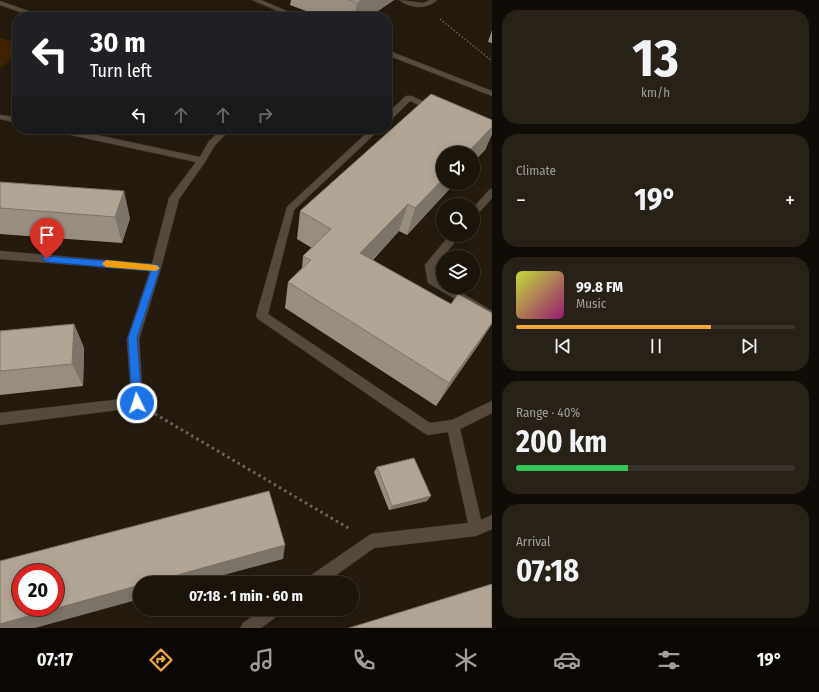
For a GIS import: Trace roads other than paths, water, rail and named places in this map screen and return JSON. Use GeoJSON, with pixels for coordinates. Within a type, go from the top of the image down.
{"type":"FeatureCollection","features":[{"type":"Feature","properties":{"kind":"lane"},"geometry":{"type":"LineString","coordinates":[[255,0],[285,12]]}},
{"type":"Feature","properties":{"kind":"lane"},"geometry":{"type":"LineString","coordinates":[[402,0],[420,5],[428,4],[434,0]]}},
{"type":"Feature","properties":{"kind":"lane"},"geometry":{"type":"LineString","coordinates":[[0,3],[26,12]]}},
{"type":"Feature","properties":{"kind":"lane"},"geometry":{"type":"LineString","coordinates":[[392,54],[492,94]]}},
{"type":"Feature","properties":{"kind":"lane"},"geometry":{"type":"LineString","coordinates":[[392,114],[409,98],[442,112]]}},
{"type":"Feature","properties":{"kind":"lane"},"geometry":{"type":"LineString","coordinates":[[0,117],[12,119]]}},
{"type":"Feature","properties":{"kind":"lane"},"geometry":{"type":"LineString","coordinates":[[80,134],[202,160]]}},
{"type":"Feature","properties":{"kind":"lane"},"geometry":{"type":"LineString","coordinates":[[0,419],[137,403],[133,338],[156,268],[174,198],[202,160],[212,143],[222,134]]}},
{"type":"Feature","properties":{"kind":"lane"},"geometry":{"type":"LineString","coordinates":[[371,134],[290,209],[262,316],[428,429],[453,426],[492,407]]}},
{"type":"Feature","properties":{"kind":"lane"},"geometry":{"type":"LineString","coordinates":[[480,206],[492,192]]}},
{"type":"Feature","properties":{"kind":"lane"},"geometry":{"type":"LineString","coordinates":[[443,250],[450,242]]}},
{"type":"Feature","properties":{"kind":"lane"},"geometry":{"type":"LineString","coordinates":[[0,255],[156,268]]}},
{"type":"Feature","properties":{"kind":"lane"},"geometry":{"type":"LineString","coordinates":[[436,258],[430,265],[432,280],[436,283]]}},
{"type":"Feature","properties":{"kind":"lane"},"geometry":{"type":"LineString","coordinates":[[454,294],[492,318]]}},
{"type":"Feature","properties":{"kind":"lane"},"geometry":{"type":"LineString","coordinates":[[453,426],[476,529]]}},
{"type":"Feature","properties":{"kind":"lane"},"geometry":{"type":"LineString","coordinates":[[322,576],[371,541],[476,529],[492,522]]}},
{"type":"Feature","properties":{"kind":"lane"},"geometry":{"type":"LineString","coordinates":[[248,628],[265,616]]}}]}
